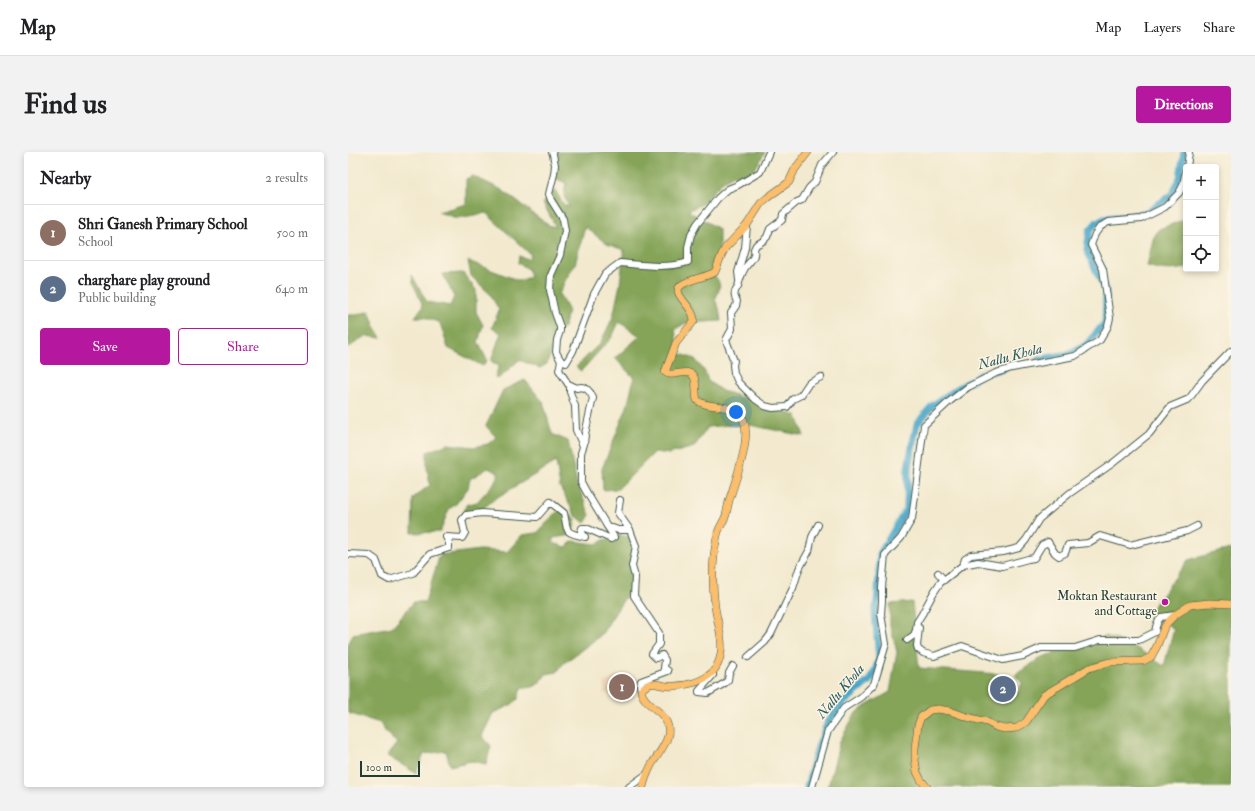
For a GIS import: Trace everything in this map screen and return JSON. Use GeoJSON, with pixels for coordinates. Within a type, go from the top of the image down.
{"type":"FeatureCollection","features":[{"type":"Feature","properties":{"kind":"main road"},"geometry":{"type":"LineString","coordinates":[[643,787],[652,763],[665,746],[668,727],[665,718],[643,697],[641,691],[649,684],[670,686],[704,679],[710,674],[718,663],[722,649],[714,600],[713,569],[715,549],[718,532],[726,516],[741,462],[746,436],[746,427],[742,417],[730,408],[703,404],[697,400],[694,378],[692,375],[688,372],[684,372],[675,375],[668,375],[665,372],[679,338],[694,321],[693,313],[680,296],[677,289],[685,282],[715,272],[726,247],[747,226],[761,203],[789,182],[795,168],[808,152]]}},
{"type":"Feature","properties":{"kind":"main road"},"geometry":{"type":"LineString","coordinates":[[927,787],[917,772],[915,748],[918,725],[922,717],[930,710],[938,709],[950,711],[1005,729],[1017,728],[1026,722],[1044,695],[1088,668],[1109,662],[1143,661],[1151,657],[1167,622],[1190,605],[1209,603],[1231,604]]}},
{"type":"Feature","properties":{"kind":"street"},"geometry":{"type":"LineString","coordinates":[[348,554],[369,555],[376,560],[382,576],[389,580],[413,573],[430,554],[449,548],[449,543],[446,537],[462,538],[465,533],[462,520],[466,515],[482,513],[537,517],[550,502],[564,512],[568,532],[571,534],[585,537],[581,531],[582,528],[586,528],[611,539],[614,537],[581,482],[581,457],[593,398],[587,388],[577,388],[568,384],[559,370],[561,362],[556,352],[560,327],[550,290],[551,275],[560,255],[565,231],[563,218],[551,200],[549,194],[554,170],[552,152]]}},
{"type":"Feature","properties":{"kind":"street"},"geometry":{"type":"LineString","coordinates":[[561,362],[566,363],[570,358],[594,294],[605,274],[620,263],[679,265],[688,262],[688,247],[691,235],[697,224],[718,198],[728,189],[760,172],[769,152]]}},
{"type":"Feature","properties":{"kind":"street"},"geometry":{"type":"LineString","coordinates":[[821,377],[809,383],[801,395],[793,399],[787,407],[773,408],[765,406],[755,399],[738,382],[734,373],[734,361],[726,340],[732,329],[731,313],[736,306],[735,292],[746,266],[753,260],[756,245],[763,241],[767,237],[770,229],[782,220],[783,214],[797,202],[802,200],[809,188],[815,182],[822,165],[833,152]]}},
{"type":"Feature","properties":{"kind":"street"},"geometry":{"type":"LineString","coordinates":[[1187,164],[1189,152]]}},
{"type":"Feature","properties":{"kind":"street"},"geometry":{"type":"LineString","coordinates":[[812,787],[828,731],[844,708],[861,697],[874,684],[886,644],[881,614],[885,555],[900,538],[912,519],[924,425],[968,387],[1012,368],[1075,356],[1100,340],[1108,326],[1110,318],[1103,269],[1091,246],[1095,234],[1100,227],[1108,222],[1141,220],[1164,207],[1179,193],[1183,184]]}},
{"type":"Feature","properties":{"kind":"street"},"geometry":{"type":"LineString","coordinates":[[739,280],[738,272],[745,248],[747,226]]}},
{"type":"Feature","properties":{"kind":"street"},"geometry":{"type":"LineString","coordinates":[[963,565],[965,559],[971,555],[1003,552],[1019,548],[1026,540],[1039,519],[1070,492],[1113,463],[1149,434],[1170,407],[1189,399],[1202,381],[1231,351]]}},
{"type":"Feature","properties":{"kind":"street"},"geometry":{"type":"LineString","coordinates":[[570,385],[570,392],[575,406],[576,430],[583,446]]}},
{"type":"Feature","properties":{"kind":"street"},"geometry":{"type":"LineString","coordinates":[[620,500],[618,513],[630,530],[636,546],[632,566],[634,577],[634,596],[659,633],[659,644],[652,654],[656,658],[662,655],[665,660],[664,668],[668,671],[641,681],[641,691]]}},
{"type":"Feature","properties":{"kind":"street"},"geometry":{"type":"LineString","coordinates":[[748,657],[771,634],[793,588],[799,569],[809,551],[812,538],[818,525]]}},
{"type":"Feature","properties":{"kind":"street"},"geometry":{"type":"LineString","coordinates":[[607,526],[618,530],[630,530]]}},
{"type":"Feature","properties":{"kind":"street"},"geometry":{"type":"LineString","coordinates":[[907,640],[914,635],[917,622],[934,592],[944,580],[963,565],[978,562],[1002,566],[1034,558],[1042,545],[1048,542],[1058,556],[1065,553],[1068,545],[1088,543],[1100,536],[1130,545],[1180,533],[1197,526]]}},
{"type":"Feature","properties":{"kind":"street"},"geometry":{"type":"LineString","coordinates":[[938,573],[944,580]]}},
{"type":"Feature","properties":{"kind":"street"},"geometry":{"type":"LineString","coordinates":[[921,617],[917,646],[923,653],[934,656],[962,646],[1003,660],[1023,656],[1041,648],[1075,648],[1100,640],[1139,640],[1155,632],[1158,620],[1161,617],[1176,615]]}},
{"type":"Feature","properties":{"kind":"street"},"geometry":{"type":"LineString","coordinates":[[715,668],[713,676],[699,690],[699,692],[708,694],[725,683],[728,680],[733,666]]}},
{"type":"Feature","properties":{"kind":"street"},"geometry":{"type":"LineString","coordinates":[[629,787],[647,774]]}},
{"type":"Feature","properties":{"kind":"shaded area"},"geometry":{"type":"Polygon","coordinates":[[[618,676],[639,679],[639,692],[623,696],[603,693],[605,682],[618,676]]]}},
{"type":"Feature","properties":{"kind":"green space"},"geometry":{"type":"Polygon","coordinates":[[[554,152],[765,152],[751,176],[734,175],[723,181],[702,204],[688,211],[719,229],[719,257],[713,273],[720,286],[715,300],[719,308],[721,321],[686,323],[675,329],[678,353],[695,359],[705,372],[708,381],[722,391],[797,416],[804,436],[750,425],[708,427],[694,447],[669,454],[655,452],[618,489],[603,490],[602,469],[627,407],[634,378],[615,358],[640,336],[619,322],[612,337],[581,371],[576,367],[601,342],[613,317],[620,284],[624,250],[607,244],[585,227],[575,264],[559,294],[568,309],[565,326],[553,336],[552,350],[547,364],[540,368],[519,360],[498,379],[495,377],[499,366],[491,361],[501,333],[492,328],[499,310],[490,294],[471,276],[468,261],[520,281],[530,277],[528,269],[518,263],[519,256],[528,259],[531,255],[486,213],[457,218],[438,212],[466,204],[466,179],[473,176],[502,190],[548,225],[556,227],[543,203],[555,190],[564,205],[569,207],[564,196],[566,183],[552,177],[554,152]]]}},
{"type":"Feature","properties":{"kind":"green space"},"geometry":{"type":"Polygon","coordinates":[[[1183,220],[1183,269],[1166,270],[1147,266],[1154,235],[1159,229],[1183,220]]]}},
{"type":"Feature","properties":{"kind":"green space"},"geometry":{"type":"Polygon","coordinates":[[[463,273],[476,290],[476,312],[483,325],[478,342],[487,360],[483,366],[448,348],[440,323],[425,317],[415,317],[423,306],[413,283],[412,275],[427,302],[450,306],[454,297],[443,274],[463,273]]]}},
{"type":"Feature","properties":{"kind":"green space"},"geometry":{"type":"Polygon","coordinates":[[[369,311],[381,338],[365,336],[348,348],[348,315],[357,315],[369,311]]]}},
{"type":"Feature","properties":{"kind":"green space"},"geometry":{"type":"Polygon","coordinates":[[[525,380],[543,402],[552,434],[568,441],[577,484],[590,515],[585,523],[575,515],[560,487],[556,462],[496,498],[481,510],[464,514],[466,505],[477,502],[494,483],[499,473],[488,468],[470,479],[468,488],[456,504],[449,509],[440,532],[412,533],[413,498],[430,485],[427,468],[427,452],[448,444],[474,447],[488,444],[496,437],[486,426],[503,390],[525,380]]]}},
{"type":"Feature","properties":{"kind":"green space"},"geometry":{"type":"Polygon","coordinates":[[[562,507],[576,519],[572,535],[553,538],[553,543],[566,547],[573,541],[596,544],[606,539],[616,542],[618,534],[635,539],[631,588],[601,635],[563,664],[557,672],[546,674],[536,686],[521,688],[518,699],[511,705],[493,713],[482,736],[491,746],[486,764],[471,761],[450,766],[446,751],[424,754],[416,773],[387,756],[397,743],[387,734],[380,723],[348,713],[348,645],[353,634],[392,627],[414,602],[425,602],[438,561],[437,558],[440,555],[480,550],[507,552],[522,535],[537,533],[562,507]]]}},
{"type":"Feature","properties":{"kind":"green space"},"geometry":{"type":"Polygon","coordinates":[[[1230,549],[1231,787],[828,787],[840,741],[855,714],[867,705],[890,692],[897,652],[890,625],[890,604],[912,602],[919,668],[998,674],[1003,681],[986,688],[991,693],[1019,692],[1022,683],[1015,675],[1042,657],[1106,636],[1132,645],[1164,666],[1174,629],[1150,611],[1188,560],[1230,549]]]}},
{"type":"Feature","properties":{"kind":"waterway","name":"Nallu Khola"},"geometry":{"type":"LineString","coordinates":[[1039,360],[1072,353],[1086,345],[1105,323],[1106,292],[1087,250],[1090,230],[1097,222],[1104,218],[1130,216],[1147,212],[1173,194],[1180,178],[1184,152]]}},
{"type":"Feature","properties":{"kind":"waterway","name":"Nallu Khola"},"geometry":{"type":"LineString","coordinates":[[807,787],[817,750],[828,722],[844,702],[869,681],[875,671],[879,658],[875,613],[878,594],[880,554],[907,508],[908,467],[917,424],[932,406],[957,389],[982,374],[1004,368]]}},
{"type":"Feature","properties":{"kind":"place","name":"Moktan Restaurant and Cottage"},"geometry":{"type":"Point","coordinates":[1165,602]}},
{"type":"Feature","properties":{"kind":"place","name":"Shri Ganesh Primary School"},"geometry":{"type":"Point","coordinates":[622,687]}},
{"type":"Feature","properties":{"kind":"place","name":"charghare play ground"},"geometry":{"type":"Point","coordinates":[1003,689]}}]}
